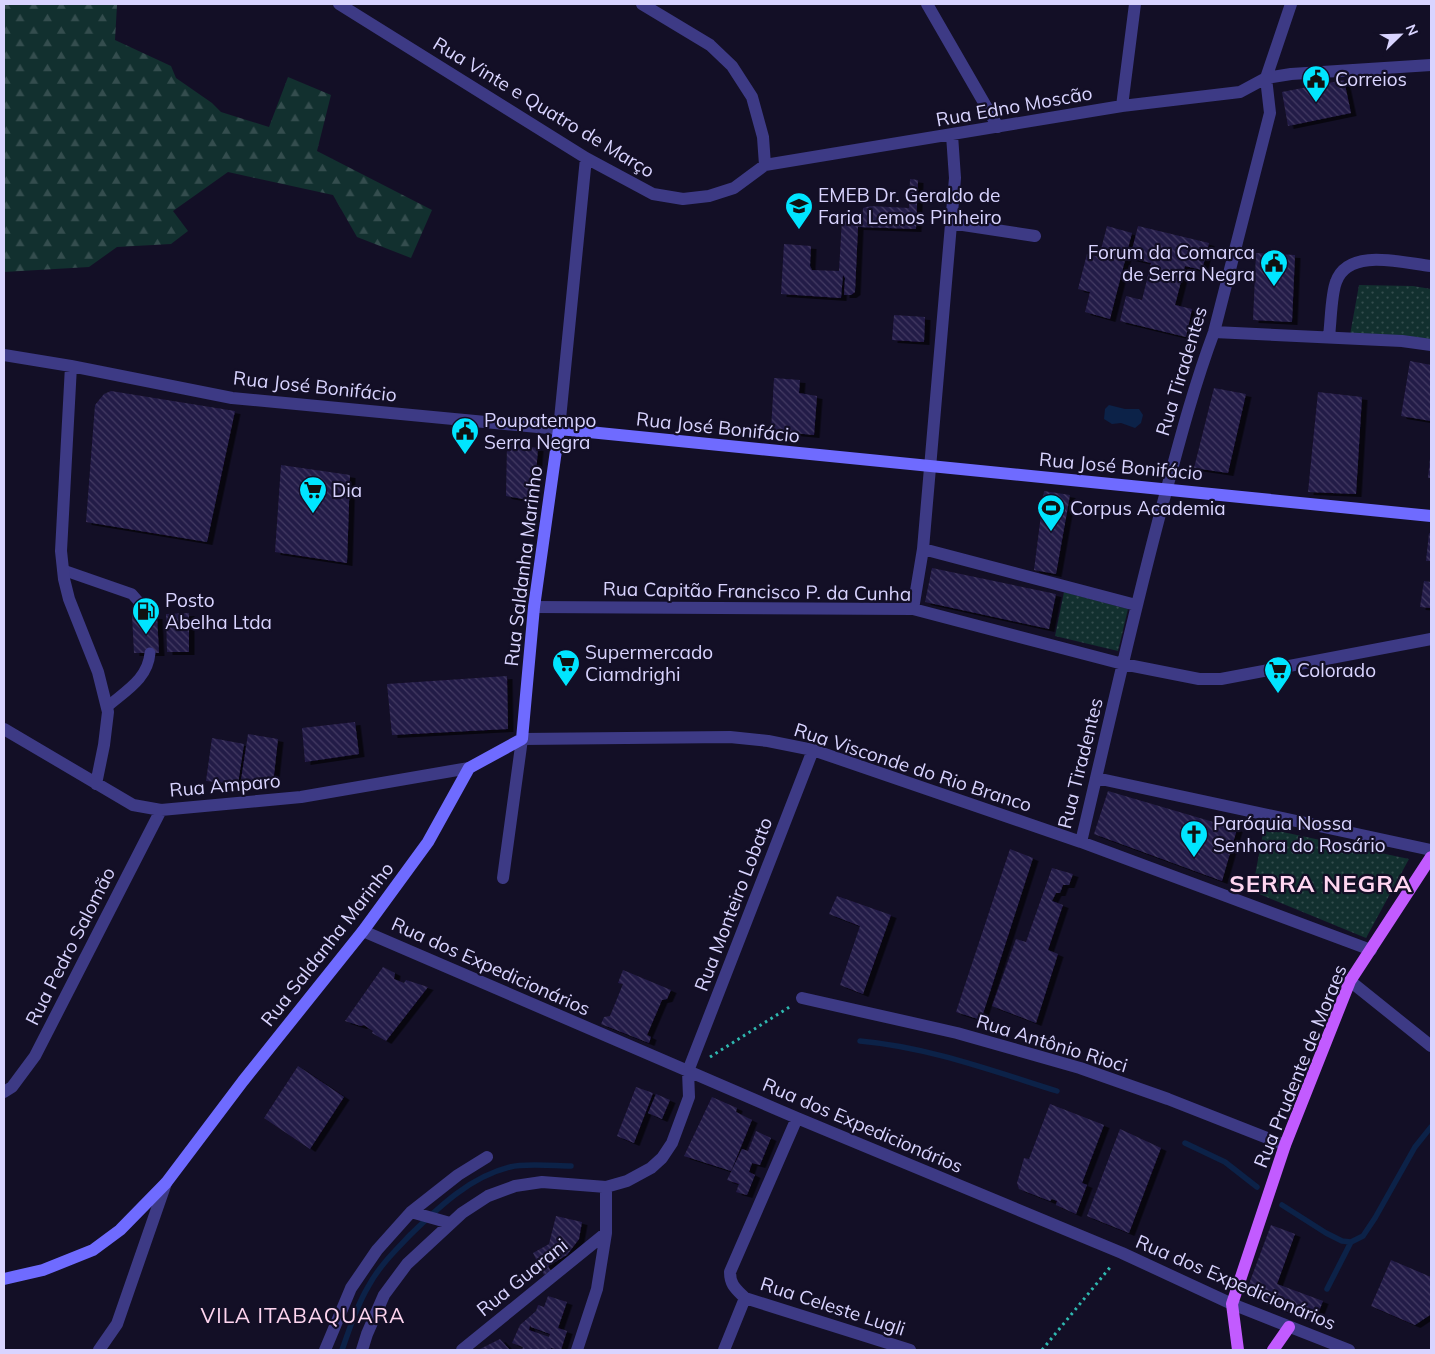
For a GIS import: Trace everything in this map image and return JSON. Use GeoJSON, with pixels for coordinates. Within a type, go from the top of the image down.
{"type":"FeatureCollection","features":[{"type":"Feature","properties":{"kind":"main road","name":"Rua José Bonifácio"},"geometry":{"type":"LineString","coordinates":[[559,429],[1431,516]]}},
{"type":"Feature","properties":{"kind":"main road","name":"Rua Saldanha Marinho"},"geometry":{"type":"LineString","coordinates":[[522,739],[534,608],[559,429]]}},
{"type":"Feature","properties":{"kind":"main road"},"geometry":{"type":"LineString","coordinates":[[469,768],[522,739]]}},
{"type":"Feature","properties":{"kind":"main road","name":"Rua Saldanha Marinho"},"geometry":{"type":"LineString","coordinates":[[4,1279],[43,1270],[93,1250],[120,1230],[166,1183],[243,1081],[363,930],[428,842],[469,768]]}},
{"type":"Feature","properties":{"kind":"main road","name":"Rua Prudente de Moraes"},"geometry":{"type":"LineString","coordinates":[[1232,1304],[1285,1144],[1350,981],[1431,857]]}},
{"type":"Feature","properties":{"kind":"main road"},"geometry":{"type":"LineString","coordinates":[[1232,1304],[1238,1350]]}},
{"type":"Feature","properties":{"kind":"main road"},"geometry":{"type":"LineString","coordinates":[[1273,1350],[1289,1327]]}},
{"type":"Feature","properties":{"kind":"street","name":"Rua Vinte e Quatro de Março"},"geometry":{"type":"LineString","coordinates":[[339,4],[586,158],[653,194],[683,200],[709,196],[734,188],[765,166]]}},
{"type":"Feature","properties":{"kind":"street"},"geometry":{"type":"LineString","coordinates":[[642,4],[710,45],[732,66],[752,97],[764,137],[765,166]]}},
{"type":"Feature","properties":{"kind":"street"},"geometry":{"type":"LineString","coordinates":[[927,4],[998,127]]}},
{"type":"Feature","properties":{"kind":"street"},"geometry":{"type":"LineString","coordinates":[[1122,106],[1135,4]]}},
{"type":"Feature","properties":{"kind":"street","name":"Rua Tiradentes"},"geometry":{"type":"LineString","coordinates":[[1081,842],[1124,664],[1136,605],[1203,362],[1214,332],[1270,114],[1266,78],[1291,4]]}},
{"type":"Feature","properties":{"kind":"street","name":"Rua Edno Moscão"},"geometry":{"type":"LineString","coordinates":[[765,166],[1122,106],[1240,92],[1266,78],[1290,74],[1431,65]]}},
{"type":"Feature","properties":{"kind":"street"},"geometry":{"type":"LineString","coordinates":[[913,609],[923,549],[955,178],[952,136]]}},
{"type":"Feature","properties":{"kind":"street","name":"Rua Saldanha Marinho"},"geometry":{"type":"LineString","coordinates":[[559,429],[586,158]]}},
{"type":"Feature","properties":{"kind":"street"},"geometry":{"type":"LineString","coordinates":[[950,223],[1035,236]]}},
{"type":"Feature","properties":{"kind":"street"},"geometry":{"type":"LineString","coordinates":[[1329,336],[1335,283],[1342,271],[1348,266],[1360,260],[1431,266]]}},
{"type":"Feature","properties":{"kind":"street"},"geometry":{"type":"LineString","coordinates":[[1214,332],[1329,336],[1431,345]]}},
{"type":"Feature","properties":{"kind":"street","name":"Rua José Bonifácio"},"geometry":{"type":"LineString","coordinates":[[4,355],[71,366],[232,398],[559,429]]}},
{"type":"Feature","properties":{"kind":"street"},"geometry":{"type":"LineString","coordinates":[[71,366],[61,551],[69,599],[98,672],[108,712],[96,784]]}},
{"type":"Feature","properties":{"kind":"street"},"geometry":{"type":"LineString","coordinates":[[923,549],[1136,605]]}},
{"type":"Feature","properties":{"kind":"street","name":"Rua Capitão Francisco P. da Cunha"},"geometry":{"type":"LineString","coordinates":[[534,608],[913,609],[1124,664],[1199,680],[1221,679],[1431,639]]}},
{"type":"Feature","properties":{"kind":"street","name":"Rua Amparo"},"geometry":{"type":"LineString","coordinates":[[4,729],[133,805],[161,810],[301,797],[469,768]]}},
{"type":"Feature","properties":{"kind":"street","name":"Rua Visconde do Rio Branco"},"geometry":{"type":"LineString","coordinates":[[522,739],[730,737],[768,741],[813,750],[1081,842],[1371,950]]}},
{"type":"Feature","properties":{"kind":"street","name":"Rua Saldanha Marinho"},"geometry":{"type":"LineString","coordinates":[[503,878],[522,739]]}},
{"type":"Feature","properties":{"kind":"street","name":"Rua Monteiro Lobato"},"geometry":{"type":"LineString","coordinates":[[688,1071],[813,750]]}},
{"type":"Feature","properties":{"kind":"street"},"geometry":{"type":"LineString","coordinates":[[1096,778],[1431,850]]}},
{"type":"Feature","properties":{"kind":"street","name":"Rua Pedro Salomão"},"geometry":{"type":"LineString","coordinates":[[7,1087],[36,1056],[161,810]]}},
{"type":"Feature","properties":{"kind":"street","name":"Rua dos Expedicionários"},"geometry":{"type":"LineString","coordinates":[[363,930],[525,1002],[797,1118],[1122,1252],[1232,1304],[1349,1350]]}},
{"type":"Feature","properties":{"kind":"street"},"geometry":{"type":"LineString","coordinates":[[1350,981],[1431,1046]]}},
{"type":"Feature","properties":{"kind":"street","name":"Rua Antônio Rioci"},"geometry":{"type":"LineString","coordinates":[[802,998],[957,1034],[1080,1068],[1168,1099],[1285,1144]]}},
{"type":"Feature","properties":{"kind":"street"},"geometry":{"type":"LineString","coordinates":[[362,1350],[384,1295],[407,1264],[446,1222],[488,1196],[514,1186],[542,1182],[606,1187],[628,1181],[651,1168],[662,1158],[672,1143],[689,1097],[688,1071]]}},
{"type":"Feature","properties":{"kind":"street"},"geometry":{"type":"LineString","coordinates":[[724,1350],[745,1298],[733,1286],[730,1280],[730,1272],[797,1118]]}},
{"type":"Feature","properties":{"kind":"street"},"geometry":{"type":"LineString","coordinates":[[325,1350],[351,1288],[378,1250],[413,1212],[458,1175],[487,1157]]}},
{"type":"Feature","properties":{"kind":"street"},"geometry":{"type":"LineString","coordinates":[[99,1350],[117,1324],[166,1183]]}},
{"type":"Feature","properties":{"kind":"street"},"geometry":{"type":"LineString","coordinates":[[577,1350],[597,1289],[606,1233],[606,1187]]}},
{"type":"Feature","properties":{"kind":"street"},"geometry":{"type":"LineString","coordinates":[[413,1212],[446,1222]]}},
{"type":"Feature","properties":{"kind":"street","name":"Rua Guarani"},"geometry":{"type":"LineString","coordinates":[[462,1350],[606,1233]]}},
{"type":"Feature","properties":{"kind":"street","name":"Rua Celeste Lugli"},"geometry":{"type":"LineString","coordinates":[[745,1298],[910,1350]]}},
{"type":"Feature","properties":{"kind":"lane"},"geometry":{"type":"LineString","coordinates":[[63,570],[132,594],[139,602],[146,616]]}},
{"type":"Feature","properties":{"kind":"lane"},"geometry":{"type":"LineString","coordinates":[[107,707],[143,675],[149,664],[150,653]]}},
{"type":"Feature","properties":{"kind":"path"},"geometry":{"type":"LineString","coordinates":[[688,1071],[802,998]]}},
{"type":"Feature","properties":{"kind":"path"},"geometry":{"type":"LineString","coordinates":[[1042,1350],[1122,1252]]}},
{"type":"Feature","properties":{"kind":"green space"},"geometry":{"type":"Polygon","coordinates":[[[4,4],[117,5],[115,40],[171,66],[176,78],[212,103],[221,112],[269,127],[288,77],[331,95],[317,151],[432,210],[411,258],[357,237],[333,195],[228,172],[173,211],[188,231],[171,244],[117,247],[89,267],[4,272],[4,4]]]}},
{"type":"Feature","properties":{"kind":"green space"},"geometry":{"type":"Polygon","coordinates":[[[1359,285],[1413,286],[1431,289],[1431,341],[1350,335],[1359,285]]]}},
{"type":"Feature","properties":{"kind":"green space"},"geometry":{"type":"Polygon","coordinates":[[[1064,592],[1128,609],[1118,651],[1055,636],[1064,592]]]}},
{"type":"Feature","properties":{"kind":"green space"},"geometry":{"type":"Polygon","coordinates":[[[1264,828],[1409,859],[1366,938],[1252,891],[1264,828]]]}},
{"type":"Feature","properties":{"kind":"water"},"geometry":{"type":"Polygon","coordinates":[[[1109,405],[1125,409],[1139,409],[1143,415],[1141,423],[1135,428],[1121,423],[1112,424],[1104,419],[1105,409],[1109,405]]]}},
{"type":"Feature","properties":{"kind":"building","name":"Correios"},"geometry":{"type":"Polygon","coordinates":[[[1344,80],[1351,113],[1288,126],[1282,92],[1344,80]]]}},
{"type":"Feature","properties":{"kind":"building"},"geometry":{"type":"Polygon","coordinates":[[[910,179],[918,180],[916,229],[858,227],[855,292],[851,295],[844,295],[845,278],[843,275],[841,298],[781,294],[784,244],[811,246],[810,266],[812,270],[839,271],[842,219],[862,221],[863,208],[870,206],[909,208],[910,179]]]}},
{"type":"Feature","properties":{"kind":"building"},"geometry":{"type":"Polygon","coordinates":[[[1107,226],[1132,233],[1110,319],[1085,312],[1090,292],[1078,289],[1087,254],[1099,257],[1107,226]]]}},
{"type":"Feature","properties":{"kind":"building"},"geometry":{"type":"Polygon","coordinates":[[[1138,226],[1209,243],[1202,270],[1185,266],[1175,305],[1192,309],[1186,337],[1120,321],[1126,296],[1142,300],[1151,263],[1130,258],[1138,226]]]}},
{"type":"Feature","properties":{"kind":"building","name":"Forum da Comarca de Serra Negra"},"geometry":{"type":"Polygon","coordinates":[[[1256,253],[1295,255],[1292,322],[1253,320],[1256,253]]]}},
{"type":"Feature","properties":{"kind":"building"},"geometry":{"type":"Polygon","coordinates":[[[894,315],[925,317],[924,342],[892,340],[894,315]]]}},
{"type":"Feature","properties":{"kind":"building"},"geometry":{"type":"Polygon","coordinates":[[[1410,361],[1431,365],[1431,421],[1401,416],[1410,361]]]}},
{"type":"Feature","properties":{"kind":"building"},"geometry":{"type":"Polygon","coordinates":[[[774,378],[800,380],[799,393],[817,396],[814,435],[771,431],[774,378]]]}},
{"type":"Feature","properties":{"kind":"building"},"geometry":{"type":"Polygon","coordinates":[[[1214,388],[1246,394],[1228,473],[1194,468],[1214,388]]]}},
{"type":"Feature","properties":{"kind":"building"},"geometry":{"type":"Polygon","coordinates":[[[111,391],[235,411],[207,542],[86,522],[95,405],[104,394],[111,391]]]}},
{"type":"Feature","properties":{"kind":"building"},"geometry":{"type":"Polygon","coordinates":[[[1318,392],[1362,397],[1356,494],[1308,492],[1318,392]]]}},
{"type":"Feature","properties":{"kind":"building"},"geometry":{"type":"Polygon","coordinates":[[[507,444],[538,448],[534,501],[506,496],[507,444]]]}},
{"type":"Feature","properties":{"kind":"building"},"geometry":{"type":"Polygon","coordinates":[[[1430,458],[1431,478],[1428,478],[1430,458]]]}},
{"type":"Feature","properties":{"kind":"building","name":"Dia"},"geometry":{"type":"Polygon","coordinates":[[[281,465],[350,475],[347,563],[275,552],[281,465]]]}},
{"type":"Feature","properties":{"kind":"building","name":"Corpus Academia"},"geometry":{"type":"Polygon","coordinates":[[[1044,491],[1070,495],[1056,574],[1034,570],[1044,491]]]}},
{"type":"Feature","properties":{"kind":"building"},"geometry":{"type":"Polygon","coordinates":[[[1429,533],[1431,534],[1431,561],[1426,561],[1429,533]]]}},
{"type":"Feature","properties":{"kind":"building"},"geometry":{"type":"Polygon","coordinates":[[[932,568],[1056,594],[1049,629],[925,602],[932,568]]]}},
{"type":"Feature","properties":{"kind":"building"},"geometry":{"type":"Polygon","coordinates":[[[1424,581],[1431,582],[1431,608],[1420,607],[1424,581]]]}},
{"type":"Feature","properties":{"kind":"building"},"geometry":{"type":"Polygon","coordinates":[[[189,613],[189,652],[167,652],[166,614],[189,613]]]}},
{"type":"Feature","properties":{"kind":"building","name":"Posto Abelha Ltda"},"geometry":{"type":"Polygon","coordinates":[[[132,615],[157,616],[159,653],[134,653],[132,615]]]}},
{"type":"Feature","properties":{"kind":"building"},"geometry":{"type":"Polygon","coordinates":[[[507,676],[508,729],[392,735],[387,684],[507,676]]]}},
{"type":"Feature","properties":{"kind":"building"},"geometry":{"type":"Polygon","coordinates":[[[355,722],[359,754],[305,762],[302,728],[355,722]]]}},
{"type":"Feature","properties":{"kind":"building"},"geometry":{"type":"Polygon","coordinates":[[[248,734],[278,739],[273,784],[241,780],[248,734]]]}},
{"type":"Feature","properties":{"kind":"building"},"geometry":{"type":"Polygon","coordinates":[[[212,738],[244,744],[238,784],[206,781],[212,738]]]}},
{"type":"Feature","properties":{"kind":"building","name":"Paróquia Nossa Senhora do Rosário"},"geometry":{"type":"Polygon","coordinates":[[[1108,791],[1237,829],[1222,881],[1094,834],[1108,791]]]}},
{"type":"Feature","properties":{"kind":"building"},"geometry":{"type":"Polygon","coordinates":[[[1010,849],[1033,858],[981,1020],[956,1012],[1010,849]]]}},
{"type":"Feature","properties":{"kind":"building"},"geometry":{"type":"Polygon","coordinates":[[[1052,868],[1073,874],[1069,885],[1063,885],[1060,893],[1056,893],[1052,901],[1063,905],[1048,950],[1058,954],[1036,1023],[992,1006],[1016,939],[1026,942],[1052,868]]]}},
{"type":"Feature","properties":{"kind":"building"},"geometry":{"type":"Polygon","coordinates":[[[837,896],[891,915],[863,994],[840,985],[860,926],[829,914],[837,896]]]}},
{"type":"Feature","properties":{"kind":"building"},"geometry":{"type":"Polygon","coordinates":[[[383,967],[395,973],[394,979],[404,983],[406,980],[428,987],[386,1041],[372,1033],[373,1031],[364,1025],[361,1026],[345,1021],[383,967]]]}},
{"type":"Feature","properties":{"kind":"building"},"geometry":{"type":"Polygon","coordinates":[[[623,970],[671,990],[667,999],[662,1000],[647,1035],[651,1037],[649,1043],[601,1024],[604,1017],[610,1016],[623,984],[618,983],[623,970]]]}},
{"type":"Feature","properties":{"kind":"building"},"geometry":{"type":"Polygon","coordinates":[[[298,1066],[344,1097],[310,1149],[264,1118],[298,1066]]]}},
{"type":"Feature","properties":{"kind":"building"},"geometry":{"type":"Polygon","coordinates":[[[636,1087],[653,1093],[634,1143],[617,1136],[636,1087]]]}},
{"type":"Feature","properties":{"kind":"building"},"geometry":{"type":"Polygon","coordinates":[[[656,1094],[670,1100],[662,1119],[648,1113],[656,1094]]]}},
{"type":"Feature","properties":{"kind":"building"},"geometry":{"type":"Polygon","coordinates":[[[712,1097],[737,1108],[736,1112],[752,1120],[731,1171],[684,1156],[712,1097]]]}},
{"type":"Feature","properties":{"kind":"building"},"geometry":{"type":"Polygon","coordinates":[[[1050,1104],[1104,1125],[1082,1183],[1087,1185],[1076,1214],[1056,1205],[1057,1201],[1052,1199],[1050,1201],[1019,1189],[1017,1183],[1024,1158],[1029,1159],[1050,1104]]]}},
{"type":"Feature","properties":{"kind":"building"},"geometry":{"type":"Polygon","coordinates":[[[1120,1129],[1161,1148],[1129,1233],[1087,1216],[1120,1129]]]}},
{"type":"Feature","properties":{"kind":"building"},"geometry":{"type":"Polygon","coordinates":[[[756,1131],[771,1138],[760,1165],[752,1163],[749,1172],[755,1175],[747,1195],[736,1192],[739,1184],[727,1180],[742,1149],[748,1151],[756,1131]]]}},
{"type":"Feature","properties":{"kind":"building"},"geometry":{"type":"Polygon","coordinates":[[[556,1216],[582,1222],[579,1239],[567,1255],[548,1266],[551,1271],[544,1275],[533,1253],[549,1244],[556,1216]]]}},
{"type":"Feature","properties":{"kind":"building"},"geometry":{"type":"Polygon","coordinates":[[[1271,1225],[1295,1234],[1277,1284],[1323,1301],[1315,1322],[1266,1304],[1267,1301],[1246,1292],[1271,1225]]]}},
{"type":"Feature","properties":{"kind":"building"},"geometry":{"type":"Polygon","coordinates":[[[1391,1260],[1431,1277],[1431,1316],[1415,1325],[1371,1306],[1391,1260]]]}},
{"type":"Feature","properties":{"kind":"building"},"geometry":{"type":"Polygon","coordinates":[[[548,1296],[567,1302],[558,1328],[567,1331],[561,1350],[551,1348],[551,1350],[522,1350],[523,1347],[512,1343],[520,1325],[536,1311],[538,1305],[544,1307],[548,1296]],[[530,1325],[529,1330],[549,1337],[550,1334],[530,1325]]]}},
{"type":"Feature","properties":{"kind":"building"},"geometry":{"type":"Polygon","coordinates":[[[500,1339],[510,1350],[478,1350],[500,1339]]]}},
{"type":"Feature","properties":{"kind":"waterway"},"geometry":{"type":"LineString","coordinates":[[860,1041],[935,1054],[1057,1091]]}},
{"type":"Feature","properties":{"kind":"waterway"},"geometry":{"type":"LineString","coordinates":[[1282,1205],[1342,1241],[1351,1242],[1363,1236],[1415,1147],[1431,1127]]}},
{"type":"Feature","properties":{"kind":"waterway"},"geometry":{"type":"LineString","coordinates":[[1185,1143],[1225,1162],[1257,1187]]}},
{"type":"Feature","properties":{"kind":"waterway"},"geometry":{"type":"LineString","coordinates":[[342,1350],[360,1302],[377,1272],[411,1234],[456,1194],[482,1178],[510,1167],[531,1165],[571,1166]]}},
{"type":"Feature","properties":{"kind":"waterway"},"geometry":{"type":"LineString","coordinates":[[1327,1289],[1351,1242]]}},
{"type":"Feature","properties":{"kind":"place","name":"Correios"},"geometry":{"type":"Point","coordinates":[1316,103]}},
{"type":"Feature","properties":{"kind":"place","name":"EMEB Dr. Geraldo de Faria Lemos Pinheiro"},"geometry":{"type":"Point","coordinates":[799,230]}},
{"type":"Feature","properties":{"kind":"place","name":"Forum da Comarca de Serra Negra"},"geometry":{"type":"Point","coordinates":[1274,287]}},
{"type":"Feature","properties":{"kind":"place","name":"Poupatempo Serra Negra"},"geometry":{"type":"Point","coordinates":[465,455]}},
{"type":"Feature","properties":{"kind":"place","name":"Dia"},"geometry":{"type":"Point","coordinates":[313,514]}},
{"type":"Feature","properties":{"kind":"place","name":"Corpus Academia"},"geometry":{"type":"Point","coordinates":[1051,532]}},
{"type":"Feature","properties":{"kind":"place","name":"Posto Abelha Ltda"},"geometry":{"type":"Point","coordinates":[146,635]}},
{"type":"Feature","properties":{"kind":"place","name":"Supermercado Ciamdrighi"},"geometry":{"type":"Point","coordinates":[566,687]}},
{"type":"Feature","properties":{"kind":"place","name":"Colorado"},"geometry":{"type":"Point","coordinates":[1278,694]}},
{"type":"Feature","properties":{"kind":"place","name":"Paróquia Nossa Senhora do Rosário"},"geometry":{"type":"Point","coordinates":[1194,858]}},
{"type":"Feature","properties":{"kind":"district","name":"SERRA NEGRA"},"geometry":{"type":"Point","coordinates":[1321,884]}},
{"type":"Feature","properties":{"kind":"district","name":"VILA ITABAQUARA"},"geometry":{"type":"Point","coordinates":[303,1316]}}]}
